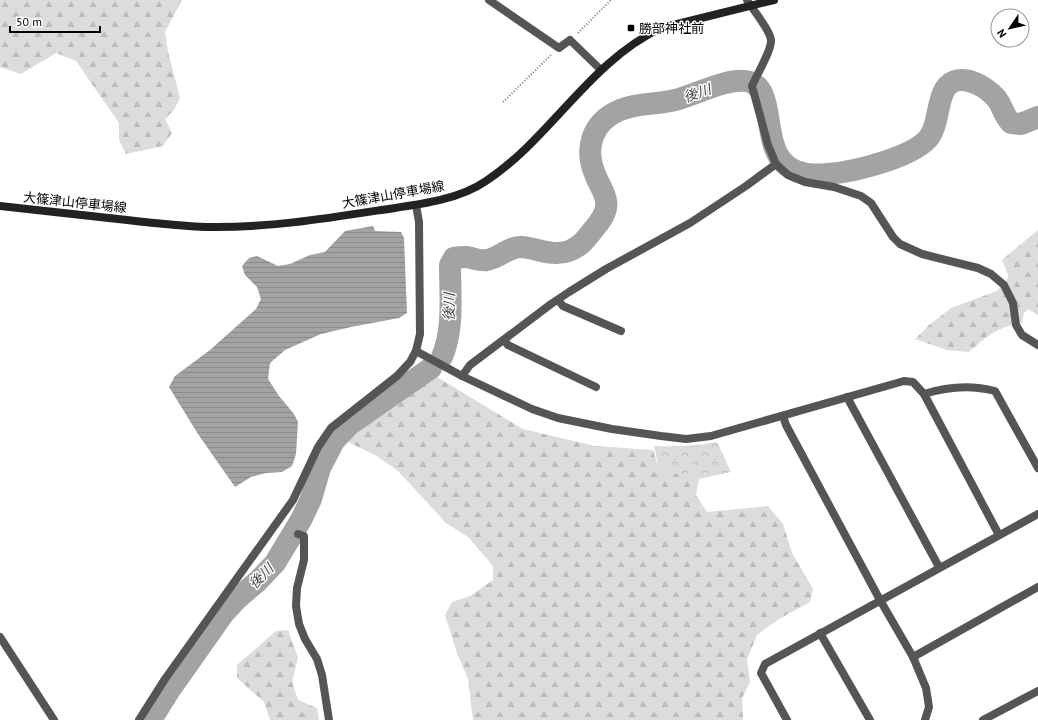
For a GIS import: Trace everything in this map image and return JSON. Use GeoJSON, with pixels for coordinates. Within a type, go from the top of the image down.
{"type":"FeatureCollection","features":[{"type":"Feature","properties":{"kind":"main road","name":"大篠津山停車場線"},"geometry":{"type":"LineString","coordinates":[[0,206],[206,227],[252,226],[296,222],[416,205],[460,194],[484,182],[517,157],[601,70],[628,47],[644,36],[660,28],[749,3],[774,0]]}},
{"type":"Feature","properties":{"kind":"street"},"geometry":{"type":"LineString","coordinates":[[489,0],[559,48],[570,40],[601,70]]}},
{"type":"Feature","properties":{"kind":"street"},"geometry":{"type":"LineString","coordinates":[[749,3],[769,34],[771,41],[770,48],[754,83],[768,145],[776,164],[788,175],[805,182],[834,187],[861,196],[872,203],[893,237],[900,244],[922,254],[978,268],[991,274],[1004,285],[1013,303],[1016,325],[1022,335],[1038,345]]}},
{"type":"Feature","properties":{"kind":"street"},"geometry":{"type":"LineString","coordinates":[[462,376],[470,365],[558,300],[606,269],[690,223],[776,164]]}},
{"type":"Feature","properties":{"kind":"street"},"geometry":{"type":"LineString","coordinates":[[139,720],[165,679],[293,500],[318,447],[331,428],[397,376],[410,362],[416,351],[420,334],[419,222],[416,205]]}},
{"type":"Feature","properties":{"kind":"street"},"geometry":{"type":"LineString","coordinates":[[558,300],[563,306],[621,331]]}},
{"type":"Feature","properties":{"kind":"street"},"geometry":{"type":"LineString","coordinates":[[504,340],[508,345],[596,387]]}},
{"type":"Feature","properties":{"kind":"street"},"geometry":{"type":"LineString","coordinates":[[416,351],[462,376],[532,409],[558,418],[612,429],[686,439],[711,436],[904,381],[913,382],[924,394],[999,535]]}},
{"type":"Feature","properties":{"kind":"street"},"geometry":{"type":"LineString","coordinates":[[924,394],[940,390],[960,388],[995,391],[1038,468]]}},
{"type":"Feature","properties":{"kind":"street"},"geometry":{"type":"LineString","coordinates":[[847,397],[939,568]]}},
{"type":"Feature","properties":{"kind":"street"},"geometry":{"type":"LineString","coordinates":[[783,416],[786,425],[880,600],[913,657],[926,688],[929,707],[925,720]]}},
{"type":"Feature","properties":{"kind":"street"},"geometry":{"type":"LineString","coordinates":[[786,720],[761,673],[765,664],[1038,514]]}},
{"type":"Feature","properties":{"kind":"street"},"geometry":{"type":"LineString","coordinates":[[298,534],[304,536],[305,544],[304,560],[297,588],[296,606],[299,624],[305,639],[317,659],[322,675],[329,720]]}},
{"type":"Feature","properties":{"kind":"street"},"geometry":{"type":"LineString","coordinates":[[913,657],[1038,587]]}},
{"type":"Feature","properties":{"kind":"street"},"geometry":{"type":"LineString","coordinates":[[820,633],[870,720]]}},
{"type":"Feature","properties":{"kind":"street"},"geometry":{"type":"LineString","coordinates":[[0,637],[54,720]]}},
{"type":"Feature","properties":{"kind":"street"},"geometry":{"type":"LineString","coordinates":[[983,720],[1038,691]]}},
{"type":"Feature","properties":{"kind":"path"},"geometry":{"type":"LineString","coordinates":[[570,40],[611,0]]}},
{"type":"Feature","properties":{"kind":"path"},"geometry":{"type":"LineString","coordinates":[[503,102],[559,48]]}},
{"type":"Feature","properties":{"kind":"green space"},"geometry":{"type":"Polygon","coordinates":[[[0,0],[182,0],[165,32],[168,52],[180,98],[174,110],[165,119],[172,133],[163,146],[126,154],[119,140],[119,123],[76,61],[56,53],[21,74],[0,67],[0,0]]]}},
{"type":"Feature","properties":{"kind":"green space"},"geometry":{"type":"Polygon","coordinates":[[[1038,230],[1038,315],[1028,309],[1024,313],[1022,323],[1006,327],[993,333],[969,352],[947,350],[915,339],[928,326],[951,308],[997,291],[1009,277],[1002,260],[1038,230]]]}},
{"type":"Feature","properties":{"kind":"green space"},"geometry":{"type":"Polygon","coordinates":[[[437,377],[523,429],[595,446],[653,450],[659,469],[699,479],[696,495],[707,512],[768,506],[783,524],[792,553],[813,589],[810,602],[779,619],[757,635],[747,659],[750,682],[742,698],[743,720],[473,720],[468,679],[457,653],[445,615],[452,602],[470,596],[493,580],[493,566],[468,537],[446,523],[398,471],[377,456],[346,441],[350,429],[378,409],[423,379],[437,377]]]}},
{"type":"Feature","properties":{"kind":"green space"},"geometry":{"type":"Polygon","coordinates":[[[717,442],[731,472],[699,479],[659,469],[654,446],[686,446],[717,442]]]}},
{"type":"Feature","properties":{"kind":"green space"},"geometry":{"type":"Polygon","coordinates":[[[288,630],[298,658],[292,682],[298,700],[317,708],[319,720],[270,720],[264,702],[237,678],[237,665],[276,631],[288,630]]]}},
{"type":"Feature","properties":{"kind":"shaded area"},"geometry":{"type":"Polygon","coordinates":[[[373,226],[375,231],[401,232],[404,238],[407,313],[399,318],[321,334],[285,350],[270,363],[268,379],[279,396],[294,414],[298,422],[296,454],[292,466],[282,472],[266,473],[251,477],[235,487],[198,434],[169,387],[175,376],[210,350],[256,309],[261,299],[257,287],[245,275],[242,266],[249,258],[257,256],[278,266],[290,264],[310,255],[325,252],[345,231],[373,226]]]}},
{"type":"Feature","properties":{"kind":"waterway","name":"後川"},"geometry":{"type":"LineString","coordinates":[[442,357],[446,346],[450,323],[450,265],[454,258],[467,257],[487,260],[516,247],[551,253],[563,253],[580,245],[598,224],[606,209],[604,194],[596,177],[590,155],[593,137],[603,121],[610,115],[627,107],[675,100],[720,84],[746,81],[758,87],[765,100],[771,134],[776,150],[785,164],[802,173],[828,174],[868,167],[898,157],[923,144],[933,131],[943,93],[948,85],[954,81],[969,81],[985,88],[997,99],[1006,117],[1011,123],[1021,124],[1038,117]]}},
{"type":"Feature","properties":{"kind":"waterway","name":"後川"},"geometry":{"type":"LineString","coordinates":[[151,720],[169,691],[224,613],[275,563],[301,520],[311,499],[320,468],[334,441],[349,425],[431,368]]}},
{"type":"Feature","properties":{"kind":"place","name":"勝部神社前"},"geometry":{"type":"Point","coordinates":[631,28]}}]}
